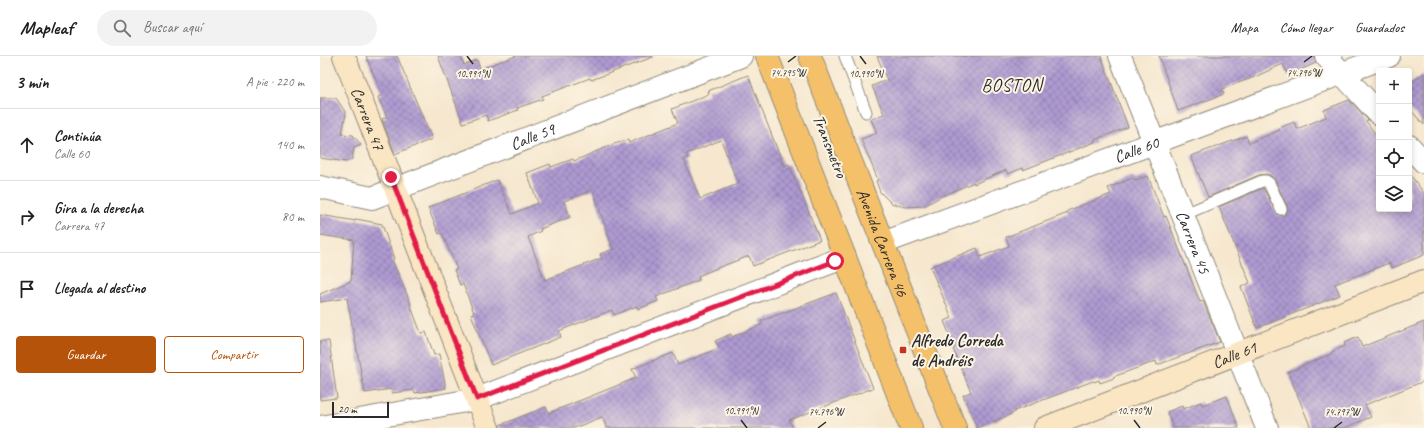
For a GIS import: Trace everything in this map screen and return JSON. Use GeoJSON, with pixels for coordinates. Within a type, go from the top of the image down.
{"type":"FeatureCollection","features":[{"type":"Feature","properties":{"kind":"main road"},"geometry":{"type":"LineString","coordinates":[[767,56],[912,428]]}},
{"type":"Feature","properties":{"kind":"main road","name":"Avenida Carrera 46"},"geometry":{"type":"LineString","coordinates":[[810,56],[955,428]]}},
{"type":"Feature","properties":{"kind":"street","name":"Carrera 47"},"geometry":{"type":"LineString","coordinates":[[344,56],[488,428]]}},
{"type":"Feature","properties":{"kind":"street","name":"Calle 59"},"geometry":{"type":"LineString","coordinates":[[320,187],[372,198],[742,56]]}},
{"type":"Feature","properties":{"kind":"street","name":"Carrera 45"},"geometry":{"type":"LineString","coordinates":[[1120,56],[1267,428]]}},
{"type":"Feature","properties":{"kind":"street"},"geometry":{"type":"LineString","coordinates":[[1326,56],[1376,111]]}},
{"type":"Feature","properties":{"kind":"street","name":"Calle 60"},"geometry":{"type":"LineString","coordinates":[[883,243],[1389,56]]}},
{"type":"Feature","properties":{"kind":"street"},"geometry":{"type":"LineString","coordinates":[[1412,149],[1424,162]]}},
{"type":"Feature","properties":{"kind":"street"},"geometry":{"type":"LineString","coordinates":[[320,427],[477,399],[845,257]]}},
{"type":"Feature","properties":{"kind":"street","name":"Calle 61"},"geometry":{"type":"LineString","coordinates":[[1045,428],[1424,281]]}},
{"type":"Feature","properties":{"kind":"lane","name":"Transmetro"},"geometry":{"type":"LineString","coordinates":[[776,56],[922,428]]}},
{"type":"Feature","properties":{"kind":"lane","name":"Transmetro"},"geometry":{"type":"LineString","coordinates":[[800,56],[944,428]]}},
{"type":"Feature","properties":{"kind":"lane"},"geometry":{"type":"LineString","coordinates":[[845,56],[866,112]]}},
{"type":"Feature","properties":{"kind":"lane"},"geometry":{"type":"LineString","coordinates":[[1183,215],[1262,181],[1266,181],[1269,184],[1281,209]]}},
{"type":"Feature","properties":{"kind":"building"},"geometry":{"type":"Polygon","coordinates":[[[366,56],[397,56],[432,139],[395,154],[382,119],[387,117],[378,97],[382,95],[366,56]]]}},
{"type":"Feature","properties":{"kind":"building"},"geometry":{"type":"Polygon","coordinates":[[[438,56],[461,56],[464,65],[477,60],[480,69],[516,56],[653,57],[542,96],[543,99],[517,108],[518,110],[488,121],[486,115],[463,123],[438,56]]]}},
{"type":"Feature","properties":{"kind":"building"},"geometry":{"type":"Polygon","coordinates":[[[877,56],[1101,56],[1128,127],[1094,140],[1095,142],[1023,170],[1023,168],[1008,174],[1006,170],[974,184],[974,182],[924,206],[905,207],[891,203],[880,192],[876,181],[878,180],[861,139],[877,133],[871,119],[884,114],[872,86],[887,80],[877,56]]]}},
{"type":"Feature","properties":{"kind":"building"},"geometry":{"type":"Polygon","coordinates":[[[1159,56],[1314,56],[1316,63],[1288,75],[1283,64],[1257,76],[1222,89],[1224,94],[1178,111],[1159,56]]]}},
{"type":"Feature","properties":{"kind":"building"},"geometry":{"type":"Polygon","coordinates":[[[1424,73],[1424,125],[1412,111],[1412,82],[1424,73]]]}},
{"type":"Feature","properties":{"kind":"building"},"geometry":{"type":"Polygon","coordinates":[[[748,75],[784,166],[789,164],[820,240],[753,266],[749,256],[717,268],[698,276],[699,280],[656,297],[658,301],[638,309],[637,306],[614,315],[612,310],[559,331],[561,337],[491,365],[471,314],[474,313],[463,284],[460,285],[454,270],[457,269],[442,233],[439,234],[428,208],[497,180],[512,214],[538,203],[527,173],[550,164],[551,167],[573,159],[574,161],[614,144],[628,140],[629,143],[678,123],[672,109],[709,94],[708,91],[748,75]],[[721,140],[686,154],[688,158],[684,160],[700,199],[738,184],[721,140]],[[593,190],[564,201],[570,217],[540,229],[541,231],[528,237],[545,280],[602,258],[600,254],[613,249],[593,190]]]}},
{"type":"Feature","properties":{"kind":"building"},"geometry":{"type":"Polygon","coordinates":[[[320,98],[336,98],[346,113],[342,134],[353,135],[361,145],[354,148],[352,159],[346,162],[320,158],[320,98]]]}},
{"type":"Feature","properties":{"kind":"building"},"geometry":{"type":"Polygon","coordinates":[[[1349,100],[1368,120],[1366,121],[1376,135],[1376,212],[1412,212],[1412,177],[1424,193],[1424,255],[1392,268],[1389,263],[1335,284],[1340,295],[1257,328],[1241,287],[1250,283],[1219,207],[1263,188],[1277,214],[1281,216],[1284,215],[1288,210],[1287,206],[1275,180],[1270,175],[1266,174],[1259,175],[1208,197],[1191,156],[1246,136],[1249,143],[1280,130],[1279,128],[1294,122],[1297,129],[1326,117],[1324,110],[1349,100]]]}},
{"type":"Feature","properties":{"kind":"building"},"geometry":{"type":"Polygon","coordinates":[[[1148,176],[1164,217],[1166,216],[1200,302],[1203,301],[1220,342],[1157,365],[1156,361],[1100,383],[1099,380],[1093,381],[1014,411],[1014,413],[977,428],[963,395],[971,392],[953,349],[955,348],[944,321],[952,318],[930,267],[977,248],[980,257],[1009,246],[1006,237],[1068,213],[1067,211],[1111,194],[1108,188],[1133,178],[1135,180],[1148,176]]]}},
{"type":"Feature","properties":{"kind":"building"},"geometry":{"type":"Polygon","coordinates":[[[320,215],[356,221],[356,219],[382,224],[394,259],[392,260],[411,304],[421,333],[426,332],[434,355],[439,354],[446,388],[415,393],[414,390],[392,393],[391,389],[365,393],[347,298],[320,302],[320,294],[351,281],[354,240],[320,235],[320,215]]]}},
{"type":"Feature","properties":{"kind":"building"},"geometry":{"type":"Polygon","coordinates":[[[836,293],[873,388],[789,420],[793,428],[607,428],[602,417],[574,428],[500,428],[500,425],[546,407],[549,413],[636,378],[632,369],[673,353],[678,365],[719,348],[715,341],[731,334],[732,337],[763,324],[761,321],[836,293]]]}},
{"type":"Feature","properties":{"kind":"building"},"geometry":{"type":"Polygon","coordinates":[[[1424,322],[1424,381],[1365,405],[1371,417],[1344,428],[1311,428],[1288,372],[1331,354],[1331,352],[1345,346],[1344,343],[1358,337],[1362,347],[1424,322]]]}},
{"type":"Feature","properties":{"kind":"building"},"geometry":{"type":"Polygon","coordinates":[[[320,341],[329,341],[337,398],[320,400],[320,341]]]}},
{"type":"Feature","properties":{"kind":"building"},"geometry":{"type":"Polygon","coordinates":[[[1227,396],[1239,428],[1173,428],[1167,412],[1182,406],[1183,409],[1201,402],[1202,405],[1227,396]]]}},
{"type":"Feature","properties":{"kind":"place","name":"Alfredo Correda de Andréis"},"geometry":{"type":"Point","coordinates":[903,350]}},
{"type":"Feature","properties":{"kind":"district","name":"BOSTON"},"geometry":{"type":"Point","coordinates":[1012,85]}},
{"type":"Feature","properties":{"kind":"route"},"geometry":{"type":"LineString","coordinates":[[391,177],[477,399],[835,261]]}}]}
